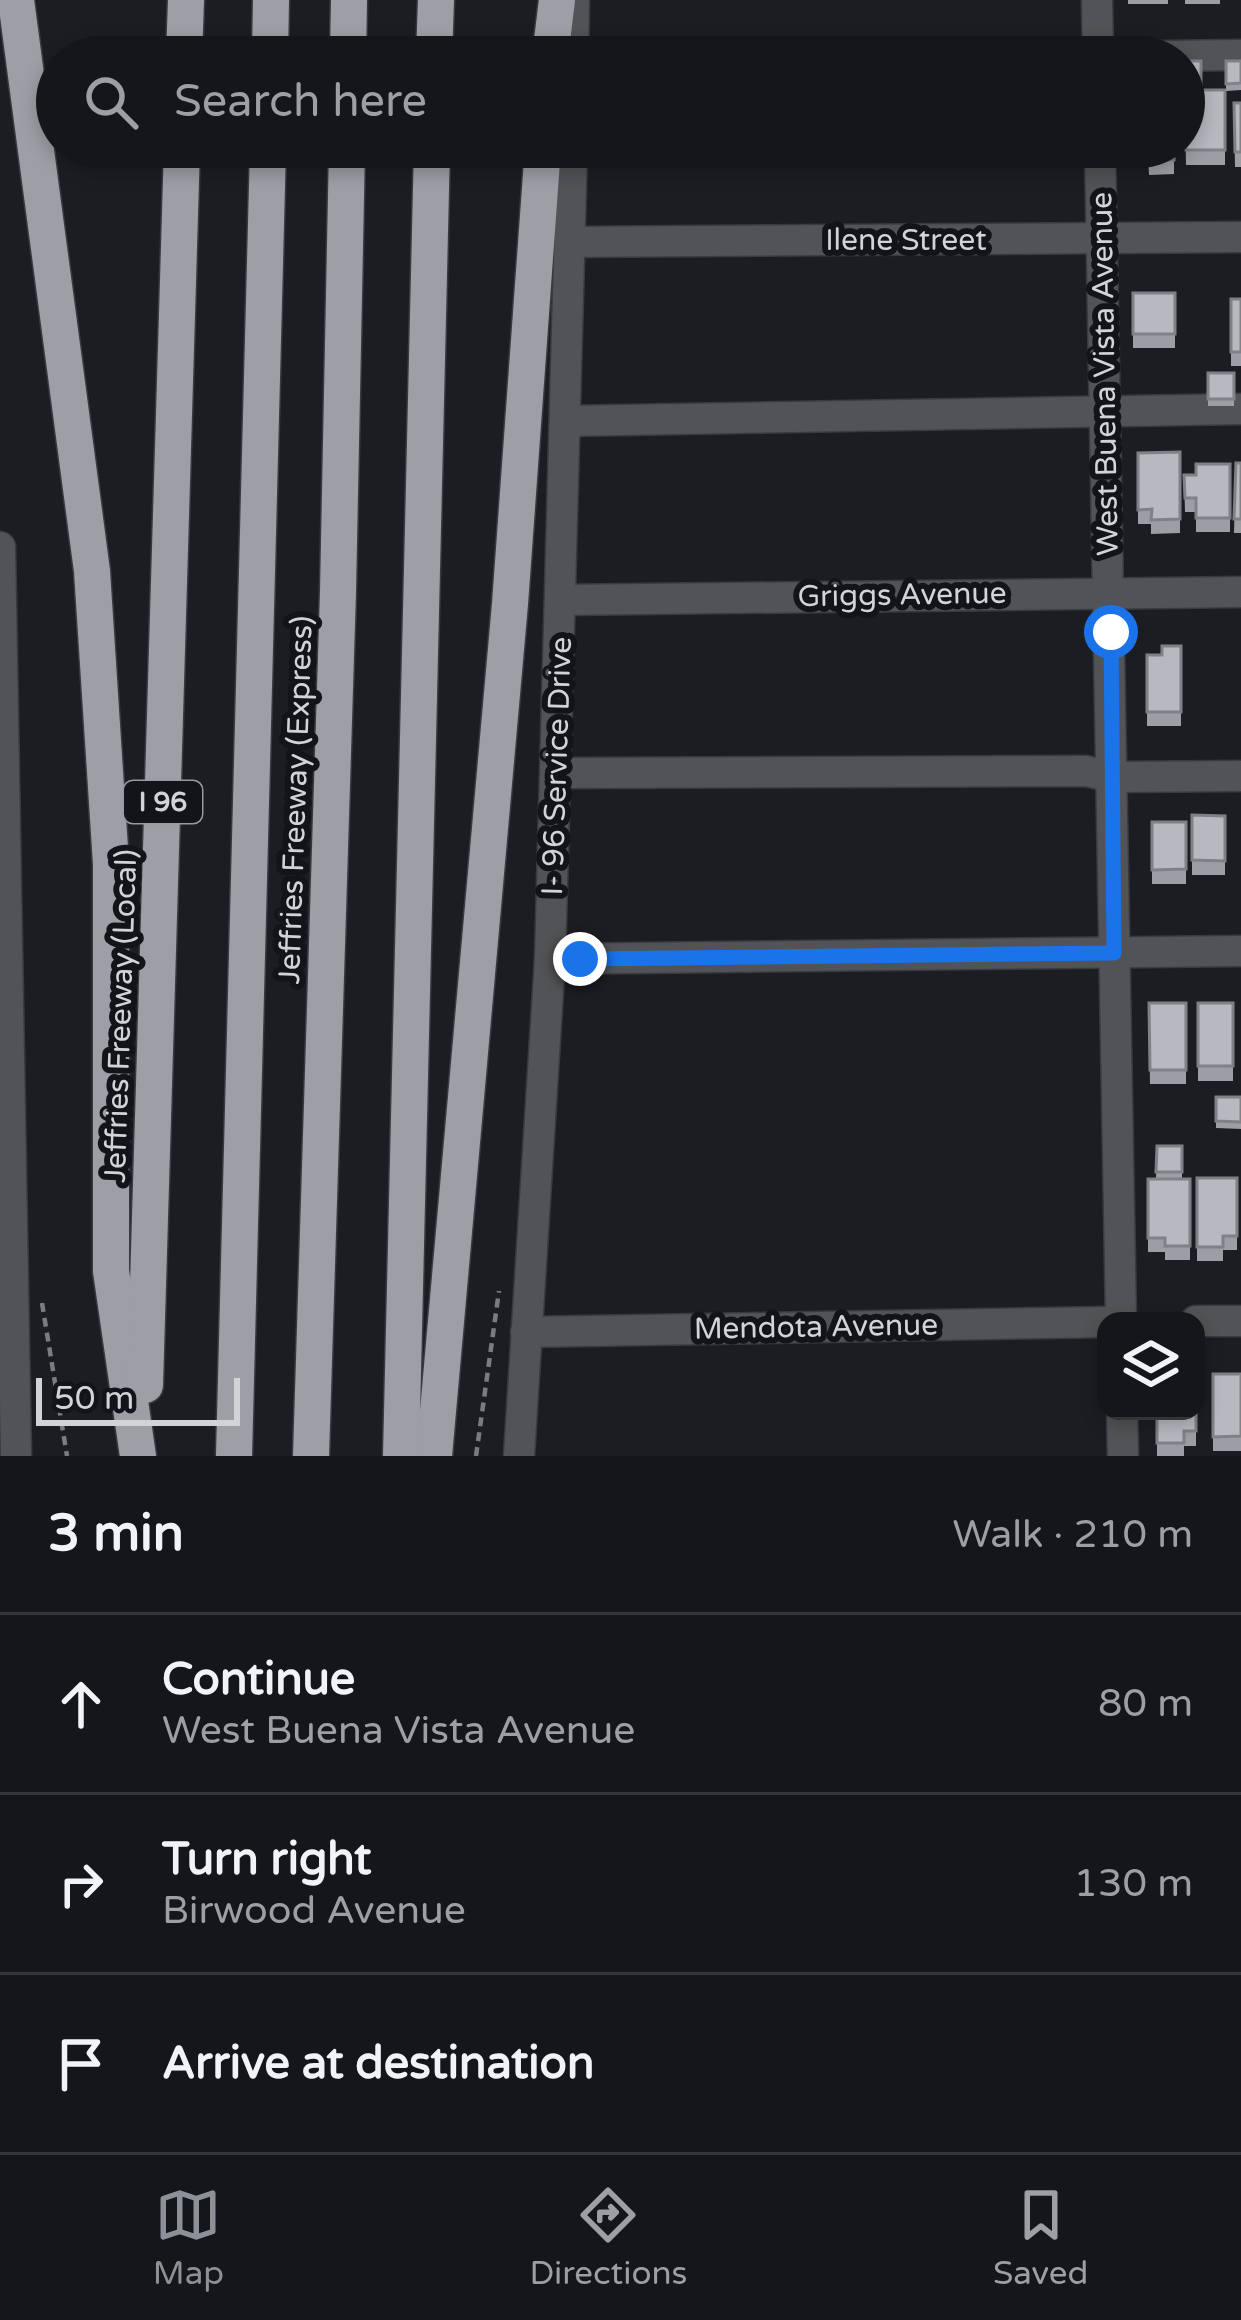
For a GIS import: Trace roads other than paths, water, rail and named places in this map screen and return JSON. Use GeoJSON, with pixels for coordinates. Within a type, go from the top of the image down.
{"type":"FeatureCollection","features":[{"type":"Feature","properties":{"kind":"highway"},"geometry":{"type":"LineString","coordinates":[[16,0],[36,150]]}},
{"type":"Feature","properties":{"kind":"highway"},"geometry":{"type":"LineString","coordinates":[[185,36],[186,0]]}},
{"type":"Feature","properties":{"kind":"highway"},"geometry":{"type":"LineString","coordinates":[[271,36],[272,0]]}},
{"type":"Feature","properties":{"kind":"highway"},"geometry":{"type":"LineString","coordinates":[[348,36],[349,0]]}},
{"type":"Feature","properties":{"kind":"highway"},"geometry":{"type":"LineString","coordinates":[[435,36],[436,0]]}},
{"type":"Feature","properties":{"kind":"highway"},"geometry":{"type":"LineString","coordinates":[[553,36],[557,0]]}},
{"type":"Feature","properties":{"kind":"highway"},"geometry":{"type":"LineString","coordinates":[[38,168],[92,571],[112,908],[111,1271],[140,1456]]}},
{"type":"Feature","properties":{"kind":"highway","name":"Jeffries Freeway (Local)"},"geometry":{"type":"LineString","coordinates":[[140,1456],[181,168]]}},
{"type":"Feature","properties":{"kind":"highway","name":"Jeffries Freeway (Express)"},"geometry":{"type":"LineString","coordinates":[[234,1456],[267,168]]}},
{"type":"Feature","properties":{"kind":"highway","name":"Jeffries Freeway (Express)"},"geometry":{"type":"LineString","coordinates":[[311,1456],[339,572],[346,168]]}},
{"type":"Feature","properties":{"kind":"highway"},"geometry":{"type":"LineString","coordinates":[[401,1456],[432,168]]}},
{"type":"Feature","properties":{"kind":"highway"},"geometry":{"type":"LineString","coordinates":[[434,1456],[511,604],[542,168]]}},
{"type":"Feature","properties":{"kind":"street"},"geometry":{"type":"LineString","coordinates":[[573,36],[574,0]]}},
{"type":"Feature","properties":{"kind":"street"},"geometry":{"type":"LineString","coordinates":[[1097,0],[1098,36]]}},
{"type":"Feature","properties":{"kind":"street"},"geometry":{"type":"LineString","coordinates":[[1205,56],[1241,55]]}},
{"type":"Feature","properties":{"kind":"street","name":"I- 96 Service Drive"},"geometry":{"type":"LineString","coordinates":[[519,1456],[550,959],[572,168]]}},
{"type":"Feature","properties":{"kind":"street","name":"West Buena Vista Avenue"},"geometry":{"type":"LineString","coordinates":[[1100,168],[1121,1312]]}},
{"type":"Feature","properties":{"kind":"street","name":"Ilene Street"},"geometry":{"type":"LineString","coordinates":[[570,242],[1241,237]]}},
{"type":"Feature","properties":{"kind":"street"},"geometry":{"type":"LineString","coordinates":[[566,421],[1241,409]]}},
{"type":"Feature","properties":{"kind":"street"},"geometry":{"type":"LineString","coordinates":[[0,547],[7,1334],[16,1456]]}},
{"type":"Feature","properties":{"kind":"street","name":"Griggs Avenue"},"geometry":{"type":"LineString","coordinates":[[562,600],[1241,592]]}},
{"type":"Feature","properties":{"kind":"street"},"geometry":{"type":"LineString","coordinates":[[556,773],[1241,776]]}},
{"type":"Feature","properties":{"kind":"street"},"geometry":{"type":"LineString","coordinates":[[550,959],[1241,951]]}},
{"type":"Feature","properties":{"kind":"street"},"geometry":{"type":"LineString","coordinates":[[1205,1321],[1241,1321]]}},
{"type":"Feature","properties":{"kind":"street","name":"Mendota Avenue"},"geometry":{"type":"LineString","coordinates":[[526,1332],[1097,1322]]}},
{"type":"Feature","properties":{"kind":"street"},"geometry":{"type":"LineString","coordinates":[[1122,1420],[1123,1456]]}}]}
